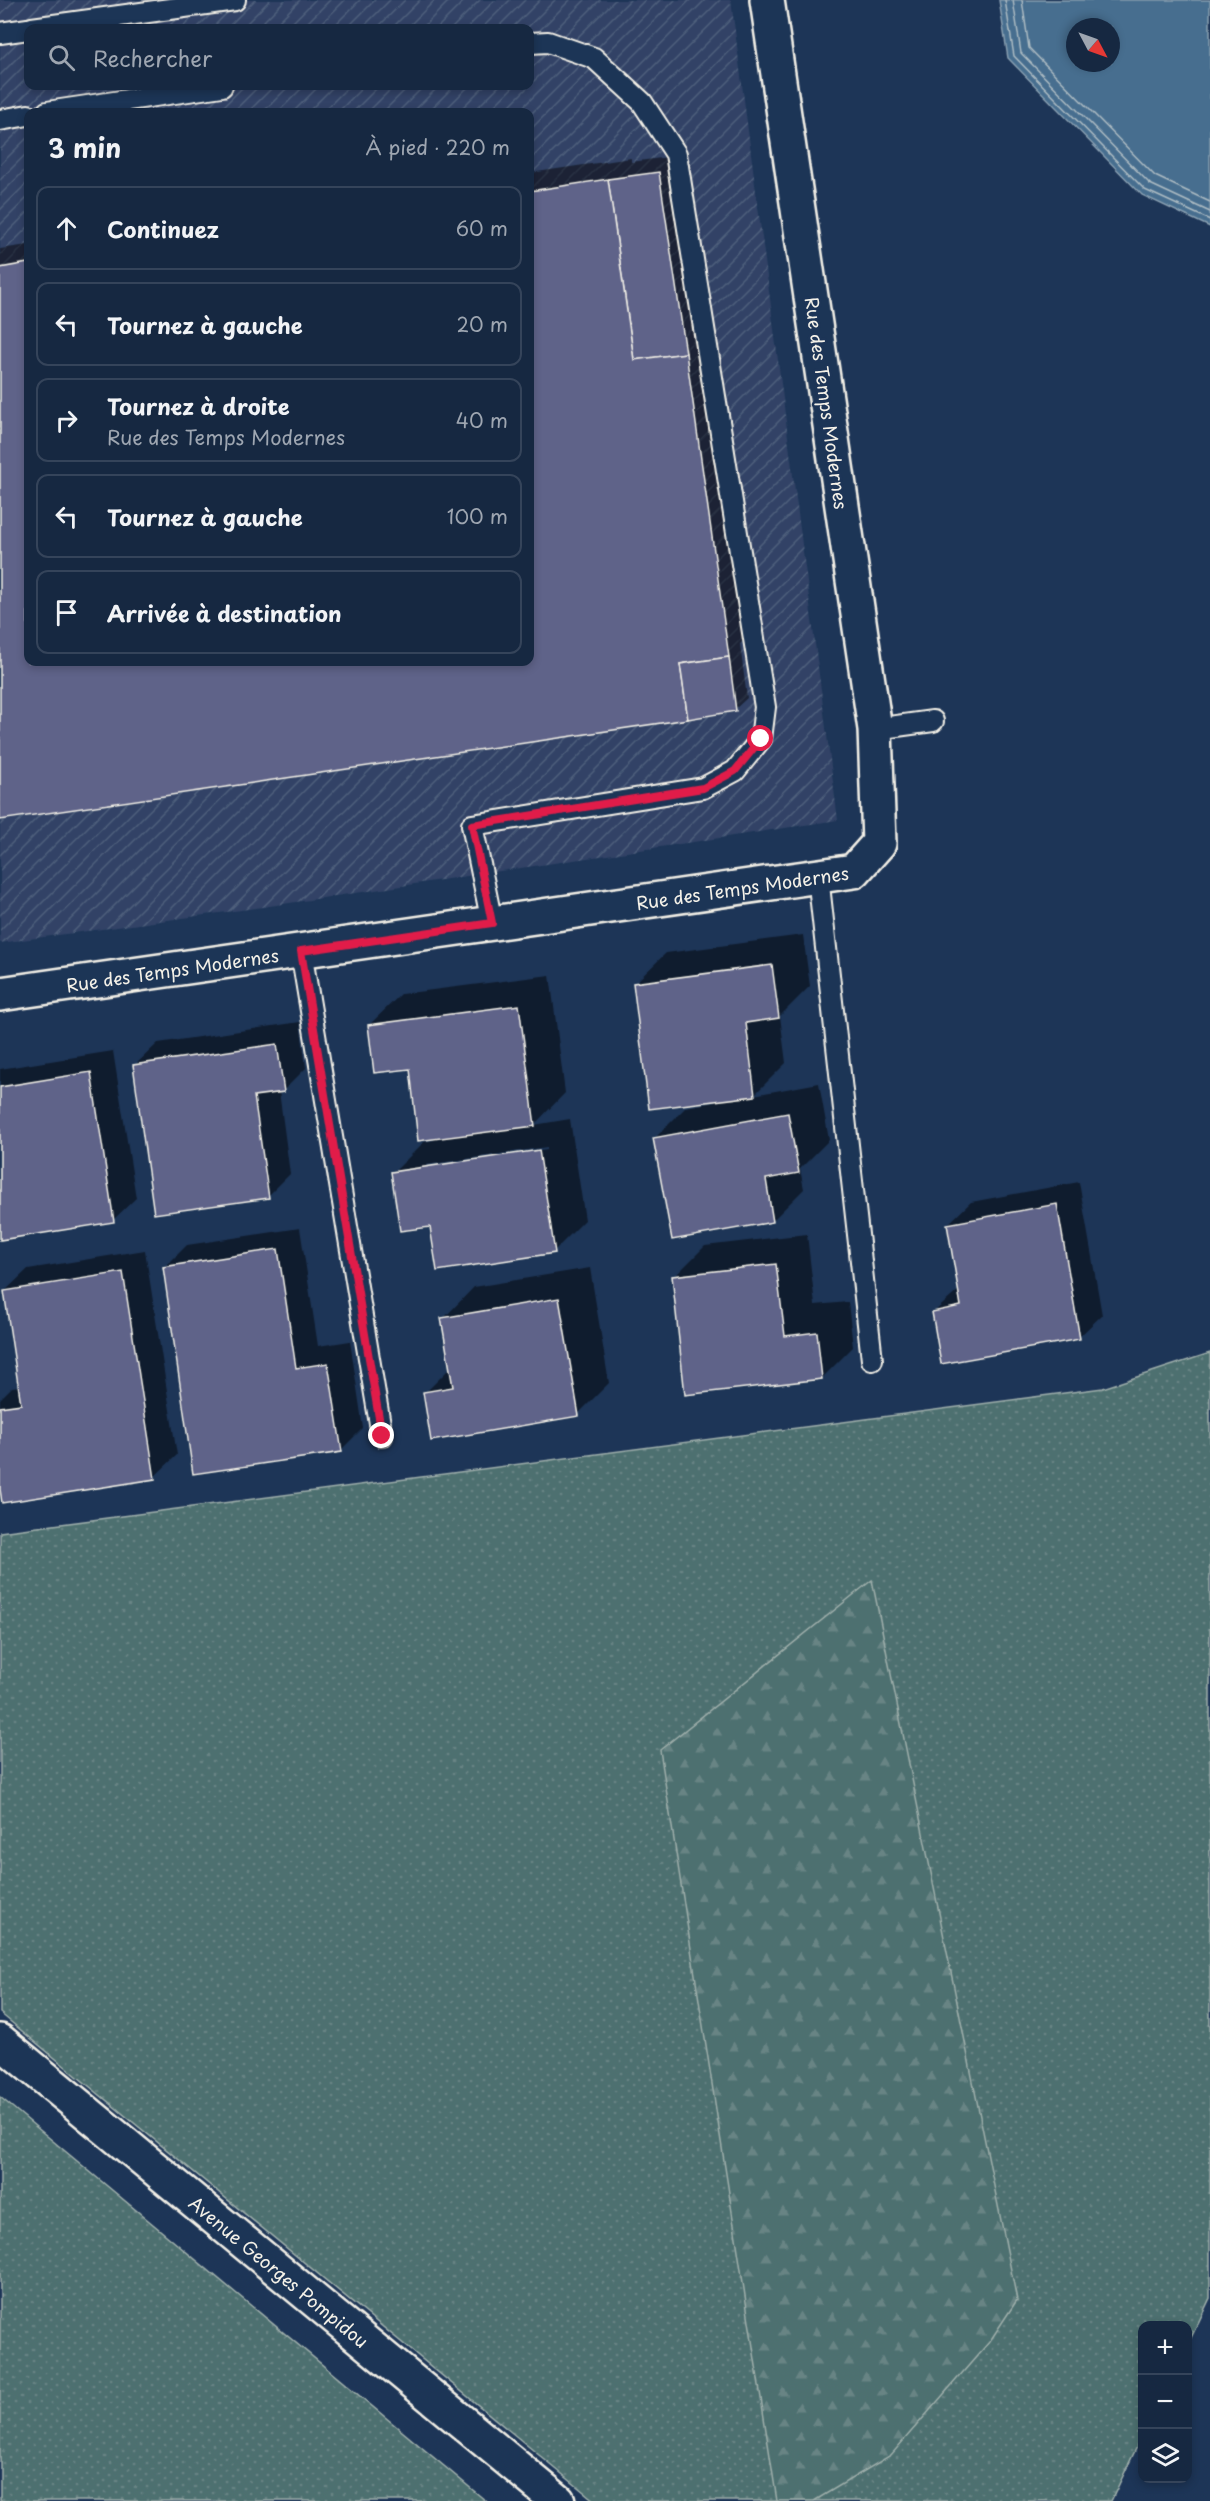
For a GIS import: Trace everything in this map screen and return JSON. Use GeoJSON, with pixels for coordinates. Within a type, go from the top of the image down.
{"type":"FeatureCollection","features":[{"type":"Feature","properties":{"kind":"street","name":"Rue des Temps Modernes"},"geometry":{"type":"LineString","coordinates":[[0,994],[854,871],[879,843],[874,729],[767,0]]}},
{"type":"Feature","properties":{"kind":"street","name":"Avenue Georges Pompidou"},"geometry":{"type":"LineString","coordinates":[[0,2041],[558,2501]]}},
{"type":"Feature","properties":{"kind":"lane"},"geometry":{"type":"LineString","coordinates":[[65,24],[235,0]]}},
{"type":"Feature","properties":{"kind":"lane"},"geometry":{"type":"LineString","coordinates":[[0,33],[24,30]]}},
{"type":"Feature","properties":{"kind":"lane"},"geometry":{"type":"LineString","coordinates":[[492,923],[472,825],[703,788],[735,771],[761,739],[765,707],[676,154],[642,102],[594,58],[548,42],[534,43]]}},
{"type":"Feature","properties":{"kind":"lane"},"geometry":{"type":"LineString","coordinates":[[74,108],[195,90]]}},
{"type":"Feature","properties":{"kind":"lane"},"geometry":{"type":"LineString","coordinates":[[0,120],[24,116]]}},
{"type":"Feature","properties":{"kind":"lane"},"geometry":{"type":"LineString","coordinates":[[874,729],[933,721]]}},
{"type":"Feature","properties":{"kind":"lane"},"geometry":{"type":"LineString","coordinates":[[818,876],[872,1360]]}},
{"type":"Feature","properties":{"kind":"lane"},"geometry":{"type":"LineString","coordinates":[[301,951],[382,1436]]}},
{"type":"Feature","properties":{"kind":"shaded area"},"geometry":{"type":"Polygon","coordinates":[[[0,0],[731,0],[838,820],[263,907],[0,943],[0,0]]]}},
{"type":"Feature","properties":{"kind":"green space"},"geometry":{"type":"Polygon","coordinates":[[[1210,1353],[1210,2298],[1192,2336],[1192,2321],[1138,2321],[1138,2444],[1111,2501],[595,2501],[0,2013],[0,1532],[1103,1388],[1210,1353]]]}},
{"type":"Feature","properties":{"kind":"green space"},"geometry":{"type":"Polygon","coordinates":[[[872,1580],[1017,2300],[990,2341],[891,2455],[814,2501],[777,2501],[660,1750],[872,1580]]]}},
{"type":"Feature","properties":{"kind":"green space"},"geometry":{"type":"Polygon","coordinates":[[[0,2097],[486,2501],[0,2501],[0,2097]]]}},
{"type":"Feature","properties":{"kind":"water"},"geometry":{"type":"Polygon","coordinates":[[[999,0],[1210,0],[1210,227],[1142,195],[1008,58],[999,0]]]}},
{"type":"Feature","properties":{"kind":"building"},"geometry":{"type":"Polygon","coordinates":[[[659,172],[686,353],[634,360],[608,179],[659,172]]]}},
{"type":"Feature","properties":{"kind":"building"},"geometry":{"type":"Polygon","coordinates":[[[608,179],[634,360],[686,353],[729,657],[680,664],[688,719],[0,820],[0,268],[24,264],[24,666],[534,666],[534,190],[608,179]]]}},
{"type":"Feature","properties":{"kind":"building"},"geometry":{"type":"Polygon","coordinates":[[[729,657],[736,711],[688,719],[680,664],[729,657]]]}},
{"type":"Feature","properties":{"kind":"building"},"geometry":{"type":"Polygon","coordinates":[[[772,965],[779,1018],[746,1023],[755,1096],[649,1109],[633,983],[772,965]]]}},
{"type":"Feature","properties":{"kind":"building"},"geometry":{"type":"Polygon","coordinates":[[[519,1005],[535,1126],[418,1141],[410,1069],[374,1073],[368,1025],[519,1005]]]}},
{"type":"Feature","properties":{"kind":"building"},"geometry":{"type":"Polygon","coordinates":[[[277,1044],[284,1092],[254,1096],[269,1198],[154,1214],[133,1065],[277,1044]]]}},
{"type":"Feature","properties":{"kind":"building"},"geometry":{"type":"Polygon","coordinates":[[[91,1072],[114,1222],[0,1240],[0,1087],[91,1072]]]}},
{"type":"Feature","properties":{"kind":"building"},"geometry":{"type":"Polygon","coordinates":[[[788,1113],[799,1173],[766,1179],[773,1222],[672,1240],[653,1138],[788,1113]]]}},
{"type":"Feature","properties":{"kind":"building"},"geometry":{"type":"Polygon","coordinates":[[[539,1150],[555,1253],[437,1271],[430,1227],[400,1231],[391,1172],[539,1150]]]}},
{"type":"Feature","properties":{"kind":"building"},"geometry":{"type":"Polygon","coordinates":[[[1057,1204],[1080,1339],[941,1364],[932,1312],[961,1306],[947,1224],[1057,1204]]]}},
{"type":"Feature","properties":{"kind":"building"},"geometry":{"type":"Polygon","coordinates":[[[278,1249],[296,1368],[328,1363],[342,1452],[193,1474],[163,1267],[278,1249]]]}},
{"type":"Feature","properties":{"kind":"building"},"geometry":{"type":"Polygon","coordinates":[[[776,1264],[785,1336],[817,1332],[822,1379],[685,1395],[672,1276],[776,1264]]]}},
{"type":"Feature","properties":{"kind":"building"},"geometry":{"type":"Polygon","coordinates":[[[123,1272],[155,1479],[2,1503],[0,1407],[21,1404],[4,1291],[123,1272]]]}},
{"type":"Feature","properties":{"kind":"building"},"geometry":{"type":"Polygon","coordinates":[[[559,1298],[579,1416],[431,1441],[423,1392],[453,1387],[441,1318],[559,1298]]]}},
{"type":"Feature","properties":{"kind":"route"},"geometry":{"type":"LineString","coordinates":[[382,1436],[301,951],[492,923],[472,825],[703,788],[735,771],[761,739]]}}]}
